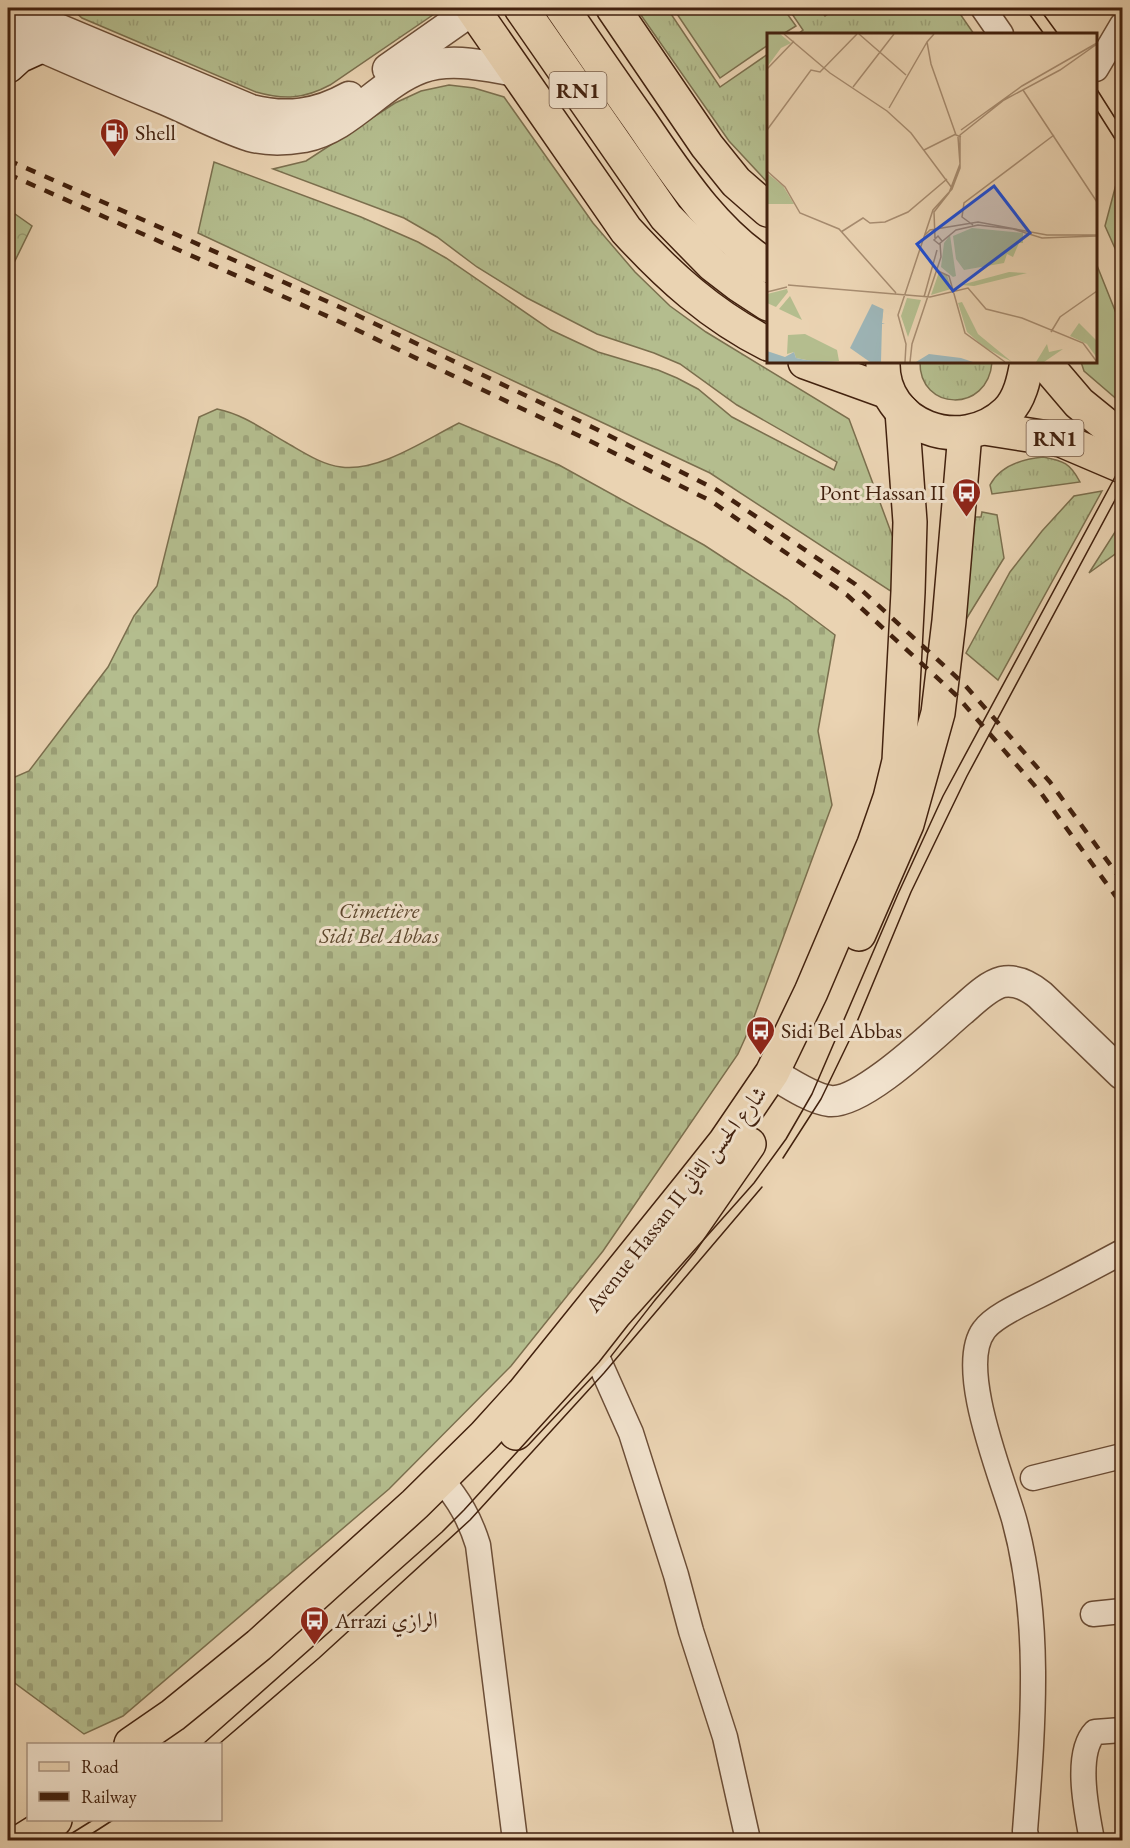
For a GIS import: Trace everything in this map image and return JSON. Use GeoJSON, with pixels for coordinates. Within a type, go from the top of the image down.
{"type":"FeatureCollection","features":[{"type":"Feature","properties":{"kind":"main road"},"geometry":{"type":"LineString","coordinates":[[474,8],[626,230],[691,295],[726,320],[767,343]]}},
{"type":"Feature","properties":{"kind":"main road","name":"RN1"},"geometry":{"type":"LineString","coordinates":[[521,8],[666,217],[706,258],[739,285],[767,303]]}},
{"type":"Feature","properties":{"kind":"main road","name":"RN1"},"geometry":{"type":"LineString","coordinates":[[562,8],[664,156],[703,206],[727,232],[767,265]]}},
{"type":"Feature","properties":{"kind":"main road"},"geometry":{"type":"LineString","coordinates":[[613,8],[707,146],[736,182],[767,209]]}},
{"type":"Feature","properties":{"kind":"main road"},"geometry":{"type":"LineString","coordinates":[[8,66],[19,56],[40,46]]}},
{"type":"Feature","properties":{"kind":"main road"},"geometry":{"type":"LineString","coordinates":[[808,363],[891,388]]}},
{"type":"Feature","properties":{"kind":"main road","name":"RN1"},"geometry":{"type":"LineString","coordinates":[[975,431],[1007,412],[1022,387],[1027,363]]}},
{"type":"Feature","properties":{"kind":"main road","name":"RN1"},"geometry":{"type":"LineString","coordinates":[[1045,363],[1074,399],[1122,438]]}},
{"type":"Feature","properties":{"kind":"main road","name":"RN1"},"geometry":{"type":"LineString","coordinates":[[891,388],[920,425],[942,433],[975,431],[1061,440],[1122,466]]}},
{"type":"Feature","properties":{"kind":"main road","name":"Avenue Hassan II شارع الحسن الثاني"},"geometry":{"type":"LineString","coordinates":[[781,1078],[811,992],[874,844],[890,798],[898,761],[909,592],[910,522],[891,388]]}},
{"type":"Feature","properties":{"kind":"main road","name":"Avenue Hassan II شارع الحسن الثاني"},"geometry":{"type":"LineString","coordinates":[[167,1743],[208,1713],[371,1574],[448,1487],[524,1392],[586,1337],[725,1142],[781,1078],[881,886],[907,824],[938,713],[975,431]]}},
{"type":"Feature","properties":{"kind":"main road","name":"Avenue Hassan II شارع الحسن الثاني"},"geometry":{"type":"LineString","coordinates":[[132,1743],[173,1715],[260,1645],[448,1487]]}},
{"type":"Feature","properties":{"kind":"main road"},"geometry":{"type":"LineString","coordinates":[[8,1824],[27,1812]]}},
{"type":"Feature","properties":{"kind":"main road"},"geometry":{"type":"LineString","coordinates":[[23,1840],[53,1821]]}},
{"type":"Feature","properties":{"kind":"street"},"geometry":{"type":"LineString","coordinates":[[8,8],[251,110],[285,116],[319,111],[350,97],[474,8]]}},
{"type":"Feature","properties":{"kind":"street"},"geometry":{"type":"LineString","coordinates":[[983,8],[1000,33]]}},
{"type":"Feature","properties":{"kind":"street"},"geometry":{"type":"LineString","coordinates":[[1097,66],[1122,24]]}},
{"type":"Feature","properties":{"kind":"street"},"geometry":{"type":"LineString","coordinates":[[8,32],[249,135],[278,140],[308,136],[336,125],[402,78],[421,68],[443,63],[472,64],[516,71]]}},
{"type":"Feature","properties":{"kind":"street"},"geometry":{"type":"LineString","coordinates":[[781,1078],[829,1101],[857,1095],[898,1065],[977,997],[995,985],[1010,981],[1027,985],[1040,995],[1122,1074]]}},
{"type":"Feature","properties":{"kind":"street"},"geometry":{"type":"LineString","coordinates":[[1027,1840],[1025,1831],[1033,1675],[1028,1586],[1014,1519],[991,1447],[974,1362],[983,1330],[992,1322],[1122,1252]]}},
{"type":"Feature","properties":{"kind":"street"},"geometry":{"type":"LineString","coordinates":[[586,1337],[631,1433],[725,1737],[748,1840]]}},
{"type":"Feature","properties":{"kind":"street"},"geometry":{"type":"LineString","coordinates":[[1033,1478],[1122,1456]]}},
{"type":"Feature","properties":{"kind":"street"},"geometry":{"type":"LineString","coordinates":[[448,1487],[470,1520],[478,1545],[515,1840]]}},
{"type":"Feature","properties":{"kind":"street"},"geometry":{"type":"LineString","coordinates":[[1094,1614],[1122,1611]]}},
{"type":"Feature","properties":{"kind":"street"},"geometry":{"type":"LineString","coordinates":[[1092,1840],[1083,1777],[1088,1744],[1095,1732],[1122,1730]]}},
{"type":"Feature","properties":{"kind":"green space"},"geometry":{"type":"Polygon","coordinates":[[[71,8],[443,8],[330,85],[311,93],[285,97],[256,92],[82,18],[71,8]]]}},
{"type":"Feature","properties":{"kind":"green space"},"geometry":{"type":"Polygon","coordinates":[[[636,8],[667,8],[720,87],[767,55],[767,182],[729,141],[636,8]]]}},
{"type":"Feature","properties":{"kind":"green space"},"geometry":{"type":"Polygon","coordinates":[[[673,8],[783,8],[796,26],[785,33],[767,33],[767,46],[720,78],[673,8]]]}},
{"type":"Feature","properties":{"kind":"green space"},"geometry":{"type":"Polygon","coordinates":[[[788,8],[819,8],[825,16],[837,8],[956,8],[973,33],[799,33],[803,30],[788,8]]]}},
{"type":"Feature","properties":{"kind":"green space"},"geometry":{"type":"Polygon","coordinates":[[[449,85],[474,88],[504,97],[593,223],[635,272],[670,306],[706,332],[849,419],[898,551],[895,594],[710,473],[198,233],[214,162],[361,217],[418,242],[446,258],[551,330],[598,352],[677,378],[698,389],[732,417],[834,470],[837,462],[737,405],[680,364],[597,334],[527,298],[477,267],[437,237],[404,218],[273,169],[306,161],[395,103],[421,91],[449,85]]]}},
{"type":"Feature","properties":{"kind":"green space"},"geometry":{"type":"Polygon","coordinates":[[[1119,173],[1122,178],[1122,264],[1105,226],[1119,173]]]}},
{"type":"Feature","properties":{"kind":"green space"},"geometry":{"type":"Polygon","coordinates":[[[8,209],[32,226],[8,275],[8,209]]]}},
{"type":"Feature","properties":{"kind":"green space"},"geometry":{"type":"Polygon","coordinates":[[[1097,266],[1122,328],[1122,397],[1120,402],[1084,371],[1081,363],[1097,363],[1097,266]]]}},
{"type":"Feature","properties":{"kind":"green space"},"geometry":{"type":"Polygon","coordinates":[[[920,363],[992,363],[988,379],[979,391],[967,398],[954,400],[941,397],[930,390],[923,378],[920,363]]]}},
{"type":"Feature","properties":{"kind":"green space","name":"Cimetière Sidi Bel Abbas"},"geometry":{"type":"Polygon","coordinates":[[[217,409],[245,419],[320,461],[341,467],[371,465],[386,460],[459,423],[559,465],[704,545],[787,599],[835,635],[818,731],[832,805],[751,1025],[738,1054],[603,1251],[511,1366],[389,1489],[123,1716],[84,1734],[8,1678],[8,780],[29,771],[108,667],[134,616],[157,586],[199,417],[217,409]]]}},
{"type":"Feature","properties":{"kind":"green space"},"geometry":{"type":"Polygon","coordinates":[[[1043,457],[1066,464],[1080,482],[992,494],[990,485],[994,478],[1006,468],[1043,457]]]}},
{"type":"Feature","properties":{"kind":"green space"},"geometry":{"type":"Polygon","coordinates":[[[1102,491],[998,680],[966,653],[1010,572],[1042,531],[1074,496],[1102,491]]]}},
{"type":"Feature","properties":{"kind":"green space"},"geometry":{"type":"Polygon","coordinates":[[[982,512],[997,515],[1004,558],[965,621],[975,517],[981,517],[982,512]]]}},
{"type":"Feature","properties":{"kind":"green space"},"geometry":{"type":"Polygon","coordinates":[[[1122,521],[1122,549],[1089,573],[1122,521]]]}},
{"type":"Feature","properties":{"kind":"tram line"},"geometry":{"type":"LineString","coordinates":[[1025,8],[1043,33]]}},
{"type":"Feature","properties":{"kind":"tram line"},"geometry":{"type":"LineString","coordinates":[[1039,8],[1057,33]]}},
{"type":"Feature","properties":{"kind":"tram line"},"geometry":{"type":"LineString","coordinates":[[1097,90],[1122,129]]}},
{"type":"Feature","properties":{"kind":"tram line"},"geometry":{"type":"LineString","coordinates":[[1097,111],[1122,150]]}},
{"type":"Feature","properties":{"kind":"tram line"},"geometry":{"type":"LineString","coordinates":[[204,1743],[464,1510],[599,1362],[628,1325],[754,1183],[786,1139],[812,1094],[943,796],[1122,464]]}},
{"type":"Feature","properties":{"kind":"tram line"},"geometry":{"type":"LineString","coordinates":[[783,1158],[821,1099],[849,1041],[911,892],[967,776],[1122,487]]}},
{"type":"Feature","properties":{"kind":"tram line"},"geometry":{"type":"LineString","coordinates":[[220,1743],[319,1658],[470,1520],[604,1373],[762,1187]]}},
{"type":"Feature","properties":{"kind":"tram line"},"geometry":{"type":"LineString","coordinates":[[61,1840],[91,1821]]}},
{"type":"Feature","properties":{"kind":"tram line"},"geometry":{"type":"LineString","coordinates":[[82,1840],[111,1821]]}},
{"type":"Feature","properties":{"kind":"railway"},"geometry":{"type":"LineString","coordinates":[[8,160],[342,308],[596,429],[717,490],[855,584],[964,684],[1050,782],[1122,881]]}},
{"type":"Feature","properties":{"kind":"railway"},"geometry":{"type":"LineString","coordinates":[[8,174],[336,320],[711,501],[847,595],[956,695],[1041,793],[1122,905]]}},
{"type":"Feature","properties":{"kind":"place","name":"Shell"},"geometry":{"type":"Point","coordinates":[114,158]}},
{"type":"Feature","properties":{"kind":"place","name":"Pont Hassan II"},"geometry":{"type":"Point","coordinates":[966,518]}},
{"type":"Feature","properties":{"kind":"place","name":"Sidi Bel Abbas"},"geometry":{"type":"Point","coordinates":[760,1056]}},
{"type":"Feature","properties":{"kind":"place","name":"Arrazi الرازي"},"geometry":{"type":"Point","coordinates":[314,1646]}}]}
